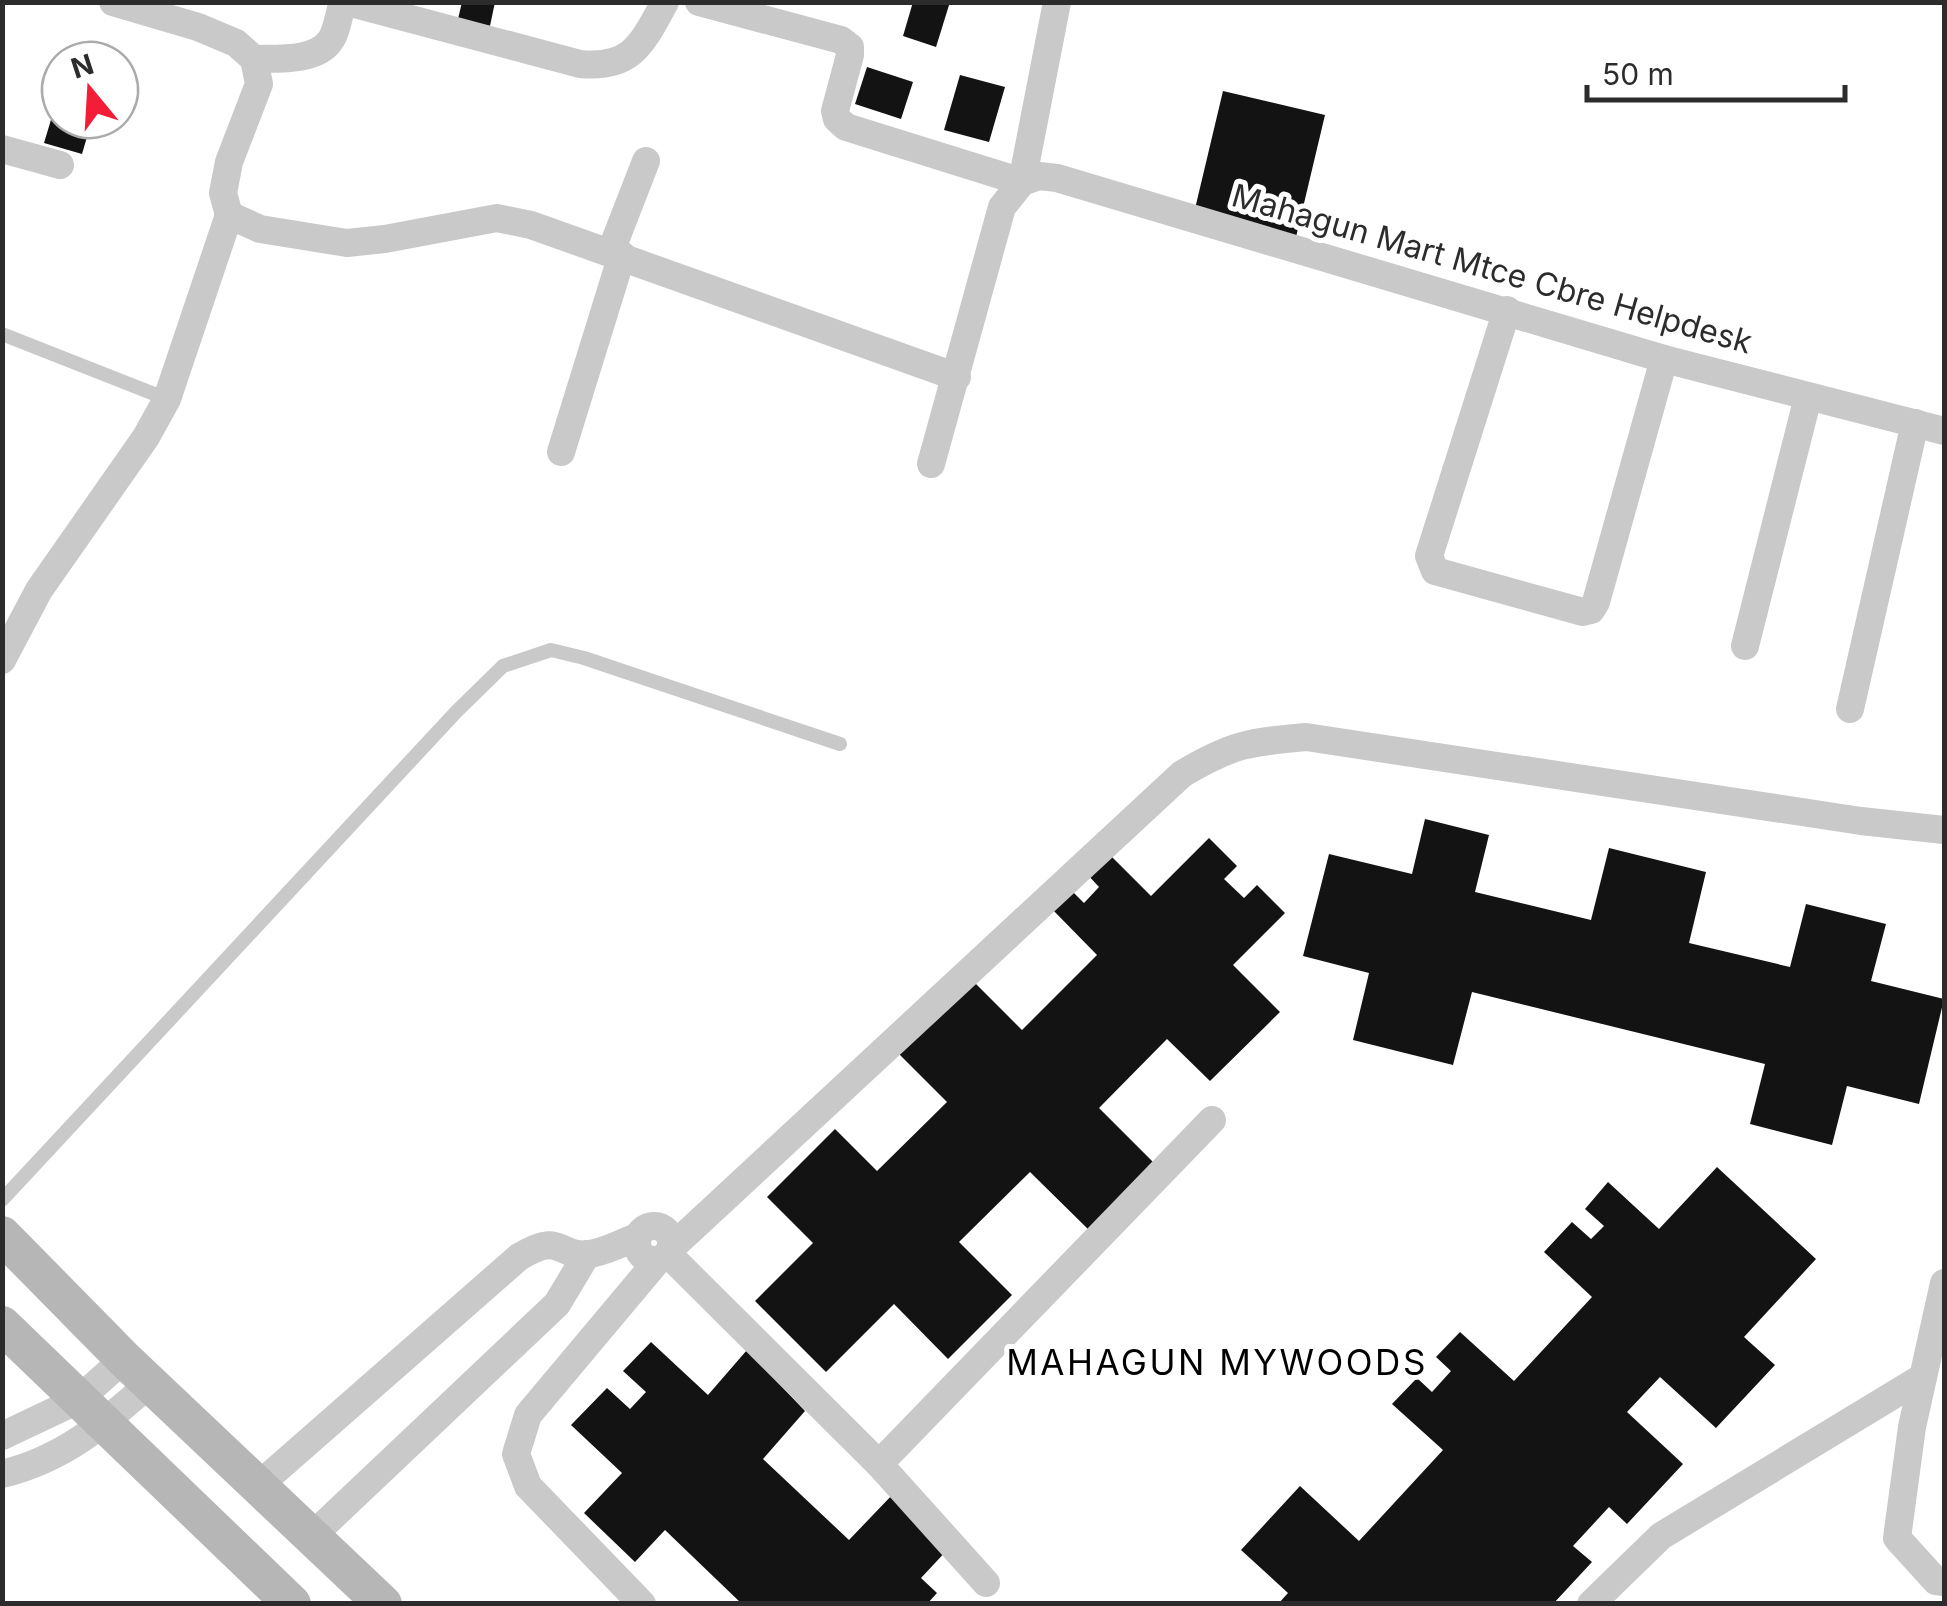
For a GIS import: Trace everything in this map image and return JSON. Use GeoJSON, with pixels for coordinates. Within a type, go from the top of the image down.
{"type":"FeatureCollection","features":[{"type":"Feature","properties":{"kind":"street"},"geometry":{"type":"LineString","coordinates":[[2,660],[40,590],[146,437],[166,400],[229,214],[224,193],[229,162],[258,84],[254,59],[236,42],[112,2]]}},
{"type":"Feature","properties":{"kind":"street"},"geometry":{"type":"LineString","coordinates":[[254,59],[295,58],[316,51],[330,42],[345,2],[600,66],[620,62],[633,52],[665,2]]}},
{"type":"Feature","properties":{"kind":"street","name":"Mahagun Mart Mtce Cbre Helpdesk"},"geometry":{"type":"LineString","coordinates":[[699,2],[841,40],[850,47],[835,111],[836,119],[846,127],[1022,182],[1039,176],[1058,178],[1664,359],[1944,431]]}},
{"type":"Feature","properties":{"kind":"street"},"geometry":{"type":"LineString","coordinates":[[931,464],[1002,207],[1022,182],[1057,2]]}},
{"type":"Feature","properties":{"kind":"street"},"geometry":{"type":"LineString","coordinates":[[2,149],[60,164]]}},
{"type":"Feature","properties":{"kind":"street"},"geometry":{"type":"LineString","coordinates":[[562,452],[616,253],[646,162]]}},
{"type":"Feature","properties":{"kind":"street"},"geometry":{"type":"LineString","coordinates":[[229,214],[260,229],[346,242],[385,239],[497,218],[531,225],[957,376]]}},
{"type":"Feature","properties":{"kind":"street"},"geometry":{"type":"LineString","coordinates":[[1507,310],[1429,556],[1435,571],[1583,612],[1591,610],[1664,359]]}},
{"type":"Feature","properties":{"kind":"street"},"geometry":{"type":"LineString","coordinates":[[1745,646],[1808,397]]}},
{"type":"Feature","properties":{"kind":"street"},"geometry":{"type":"LineString","coordinates":[[1850,709],[1915,423]]}},
{"type":"Feature","properties":{"kind":"street"},"geometry":{"type":"LineString","coordinates":[[642,1604],[528,1486],[516,1454],[528,1415],[665,1254],[1182,774],[1213,755],[1246,742],[1306,737],[1861,821],[1944,830]]}},
{"type":"Feature","properties":{"kind":"street"},"geometry":{"type":"LineString","coordinates":[[880,1464],[1212,1120]]}},
{"type":"Feature","properties":{"kind":"street"},"geometry":{"type":"LineString","coordinates":[[259,1484],[536,1246],[550,1243],[587,1254],[637,1237],[644,1228],[656,1226],[670,1236],[665,1254]]}},
{"type":"Feature","properties":{"kind":"street"},"geometry":{"type":"LineString","coordinates":[[2,1235],[137,1371],[383,1604]]}},
{"type":"Feature","properties":{"kind":"street"},"geometry":{"type":"LineString","coordinates":[[312,1535],[558,1304],[587,1254]]}},
{"type":"Feature","properties":{"kind":"street"},"geometry":{"type":"LineString","coordinates":[[665,1254],[880,1464],[986,1583]]}},
{"type":"Feature","properties":{"kind":"street"},"geometry":{"type":"LineString","coordinates":[[1944,1283],[1912,1427],[1897,1538],[1936,1581],[1944,1582]]}},
{"type":"Feature","properties":{"kind":"street"},"geometry":{"type":"LineString","coordinates":[[2,1325],[292,1604]]}},
{"type":"Feature","properties":{"kind":"street"},"geometry":{"type":"LineString","coordinates":[[2,1474],[49,1460],[91,1412],[137,1371]]}},
{"type":"Feature","properties":{"kind":"street"},"geometry":{"type":"LineString","coordinates":[[1590,1604],[1661,1536],[1923,1377]]}},
{"type":"Feature","properties":{"kind":"street"},"geometry":{"type":"LineString","coordinates":[[2,1436],[91,1412]]}},
{"type":"Feature","properties":{"kind":"lane"},"geometry":{"type":"LineString","coordinates":[[2,334],[166,400]]}},
{"type":"Feature","properties":{"kind":"lane"},"geometry":{"type":"LineString","coordinates":[[2,1200],[503,666],[551,650],[840,744]]}},
{"type":"Feature","properties":{"kind":"building"},"geometry":{"type":"Polygon","coordinates":[[[462,2],[495,2],[490,26],[458,19],[462,2]]]}},
{"type":"Feature","properties":{"kind":"building"},"geometry":{"type":"Polygon","coordinates":[[[913,2],[950,2],[936,47],[903,36],[913,2]]]}},
{"type":"Feature","properties":{"kind":"building"},"geometry":{"type":"Polygon","coordinates":[[[867,67],[913,82],[901,119],[855,104],[867,67]]]}},
{"type":"Feature","properties":{"kind":"building"},"geometry":{"type":"Polygon","coordinates":[[[960,75],[1005,87],[989,142],[944,130],[960,75]]]}},
{"type":"Feature","properties":{"kind":"building"},"geometry":{"type":"Polygon","coordinates":[[[1223,91],[1325,115],[1296,237],[1194,213],[1223,91]]]}},
{"type":"Feature","properties":{"kind":"building"},"geometry":{"type":"Polygon","coordinates":[[[45,140],[86,140],[82,154],[44,143],[45,140]]]}},
{"type":"Feature","properties":{"kind":"building"},"geometry":{"type":"Polygon","coordinates":[[[1425,819],[1489,835],[1475,892],[1591,920],[1609,848],[1706,872],[1689,943],[1790,967],[1806,904],[1886,924],[1871,981],[1944,999],[1919,1104],[1847,1086],[1832,1145],[1750,1124],[1765,1064],[1472,992],[1453,1065],[1353,1040],[1369,973],[1303,956],[1329,854],[1412,874],[1425,819]]]}},
{"type":"Feature","properties":{"kind":"building"},"geometry":{"type":"Polygon","coordinates":[[[1209,838],[1237,866],[1224,879],[1244,898],[1257,885],[1285,913],[1233,965],[1280,1012],[1210,1081],[1167,1039],[1099,1108],[1158,1167],[1092,1233],[1030,1172],[959,1242],[1012,1295],[948,1359],[894,1304],[826,1372],[755,1301],[813,1243],[767,1197],[835,1129],[877,1171],[947,1102],[896,1051],[970,978],[1022,1030],[1097,955],[1050,907],[1069,888],[1084,903],[1099,887],[1085,872],[1106,851],[1151,896],[1209,838]]]}},
{"type":"Feature","properties":{"kind":"building"},"geometry":{"type":"Polygon","coordinates":[[[1717,1167],[1816,1259],[1744,1337],[1775,1365],[1716,1428],[1660,1377],[1627,1412],[1683,1464],[1627,1524],[1609,1507],[1573,1546],[1592,1562],[1553,1604],[1278,1604],[1288,1593],[1241,1550],[1300,1486],[1359,1541],[1443,1450],[1392,1404],[1417,1378],[1432,1392],[1451,1371],[1436,1357],[1460,1332],[1514,1381],[1592,1297],[1544,1252],[1572,1222],[1591,1239],[1604,1226],[1585,1209],[1608,1182],[1659,1229],[1717,1167]]]}},
{"type":"Feature","properties":{"kind":"building"},"geometry":{"type":"Polygon","coordinates":[[[651,1342],[708,1395],[747,1350],[805,1411],[763,1459],[849,1540],[894,1493],[950,1547],[921,1578],[937,1593],[927,1604],[742,1604],[665,1530],[635,1562],[584,1513],[622,1473],[571,1425],[607,1388],[630,1409],[646,1392],[623,1371],[651,1342]]]}},
{"type":"Feature","properties":{"kind":"district","name":"MAHAGUN MYWOODS"},"geometry":{"type":"Point","coordinates":[1217,1363]}}]}
